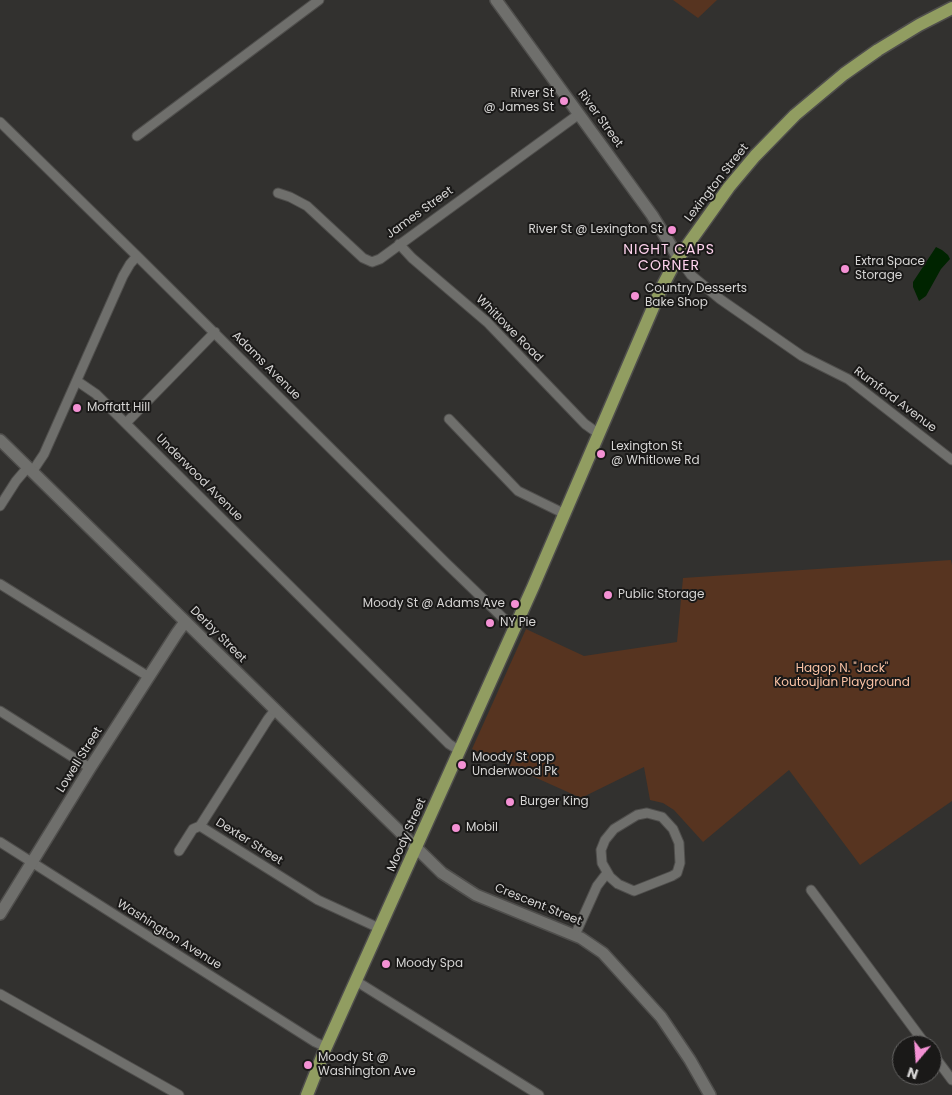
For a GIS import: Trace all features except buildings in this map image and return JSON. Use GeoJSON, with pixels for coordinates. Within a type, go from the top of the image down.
{"type":"FeatureCollection","features":[{"type":"Feature","properties":{"kind":"main road","name":"Lexington Street"},"geometry":{"type":"LineString","coordinates":[[532,587],[661,289],[678,257],[720,199],[746,167],[801,110],[844,74],[878,50],[919,25],[952,8]]}},
{"type":"Feature","properties":{"kind":"main road","name":"Moody Street"},"geometry":{"type":"LineString","coordinates":[[307,1095],[326,1047],[532,587]]}},
{"type":"Feature","properties":{"kind":"street"},"geometry":{"type":"LineString","coordinates":[[137,136],[320,0]]}},
{"type":"Feature","properties":{"kind":"street","name":"River Street"},"geometry":{"type":"LineString","coordinates":[[496,0],[652,215],[678,257]]}},
{"type":"Feature","properties":{"kind":"street","name":"James Street"},"geometry":{"type":"LineString","coordinates":[[278,193],[307,206],[366,260],[376,261],[579,114]]}},
{"type":"Feature","properties":{"kind":"street","name":"Adams Avenue"},"geometry":{"type":"LineString","coordinates":[[0,122],[215,332],[446,563],[503,618],[515,626]]}},
{"type":"Feature","properties":{"kind":"street","name":"Whitlowe Road"},"geometry":{"type":"LineString","coordinates":[[399,244],[412,258],[487,322],[585,424],[599,434]]}},
{"type":"Feature","properties":{"kind":"street"},"geometry":{"type":"LineString","coordinates":[[0,506],[16,481],[30,470],[44,454],[123,276],[137,256]]}},
{"type":"Feature","properties":{"kind":"street","name":"Rumford Avenue"},"geometry":{"type":"LineString","coordinates":[[678,257],[691,275],[720,299],[802,356],[854,383],[952,460]]}},
{"type":"Feature","properties":{"kind":"street"},"geometry":{"type":"LineString","coordinates":[[126,423],[215,332]]}},
{"type":"Feature","properties":{"kind":"street","name":"Underwood Avenue"},"geometry":{"type":"LineString","coordinates":[[77,381],[91,389],[449,744],[460,751]]}},
{"type":"Feature","properties":{"kind":"street"},"geometry":{"type":"LineString","coordinates":[[449,419],[513,487],[529,498],[565,514]]}},
{"type":"Feature","properties":{"kind":"street","name":"Derby Street"},"geometry":{"type":"LineString","coordinates":[[0,440],[416,849]]}},
{"type":"Feature","properties":{"kind":"street"},"geometry":{"type":"LineString","coordinates":[[0,584],[149,677]]}},
{"type":"Feature","properties":{"kind":"street","name":"Lowell Street"},"geometry":{"type":"LineString","coordinates":[[0,914],[90,768],[185,622]]}},
{"type":"Feature","properties":{"kind":"street","name":"Dexter Street"},"geometry":{"type":"LineString","coordinates":[[274,710],[200,826],[318,900],[379,928]]}},
{"type":"Feature","properties":{"kind":"street"},"geometry":{"type":"LineString","coordinates":[[0,712],[90,768]]}},
{"type":"Feature","properties":{"kind":"street"},"geometry":{"type":"LineString","coordinates":[[647,813],[662,817],[671,826],[680,847],[679,867],[674,875],[634,891],[618,884],[607,873],[601,860],[601,850],[605,840],[614,829],[637,815],[647,813]]}},
{"type":"Feature","properties":{"kind":"street"},"geometry":{"type":"LineString","coordinates":[[179,851],[193,829],[200,826]]}},
{"type":"Feature","properties":{"kind":"street","name":"Washington Avenue"},"geometry":{"type":"LineString","coordinates":[[0,842],[326,1047]]}},
{"type":"Feature","properties":{"kind":"street","name":"Crescent Street"},"geometry":{"type":"LineString","coordinates":[[416,849],[448,878],[468,890],[493,902],[575,934],[603,953],[649,1003],[684,1051],[710,1095]]}},
{"type":"Feature","properties":{"kind":"street"},"geometry":{"type":"LineString","coordinates":[[575,934],[597,886],[607,873]]}},
{"type":"Feature","properties":{"kind":"street"},"geometry":{"type":"LineString","coordinates":[[810,890],[919,1035]]}},
{"type":"Feature","properties":{"kind":"street"},"geometry":{"type":"LineString","coordinates":[[356,981],[539,1095]]}},
{"type":"Feature","properties":{"kind":"street"},"geometry":{"type":"LineString","coordinates":[[0,994],[179,1095]]}},
{"type":"Feature","properties":{"kind":"street"},"geometry":{"type":"LineString","coordinates":[[942,1066],[952,1080]]}},
{"type":"Feature","properties":{"kind":"green space"},"geometry":{"type":"Polygon","coordinates":[[[673,0],[717,0],[698,18],[673,0]]]}},
{"type":"Feature","properties":{"kind":"green space","name":"Hagop N. \"Jack\" Koutoujian Playground"},"geometry":{"type":"Polygon","coordinates":[[[951,560],[952,801],[860,865],[789,770],[703,842],[674,810],[663,803],[650,800],[644,767],[581,798],[472,749],[526,629],[584,656],[677,642],[683,578],[951,560]]]}},
{"type":"Feature","properties":{"kind":"shaded area"},"geometry":{"type":"Polygon","coordinates":[[[936,247],[948,255],[950,259],[941,269],[926,296],[919,301],[913,287],[913,282],[936,247]]]}},
{"type":"Feature","properties":{"kind":"place","name":"River St @ James St"},"geometry":{"type":"Point","coordinates":[564,101]}},
{"type":"Feature","properties":{"kind":"place","name":"River St @ Lexington St"},"geometry":{"type":"Point","coordinates":[672,230]}},
{"type":"Feature","properties":{"kind":"place","name":"Extra Space Storage"},"geometry":{"type":"Point","coordinates":[845,269]}},
{"type":"Feature","properties":{"kind":"place","name":"Country Desserts Bake Shop"},"geometry":{"type":"Point","coordinates":[635,296]}},
{"type":"Feature","properties":{"kind":"place","name":"Moffatt Hill"},"geometry":{"type":"Point","coordinates":[77,408]}},
{"type":"Feature","properties":{"kind":"place","name":"Lexington St @ Whitlowe Rd"},"geometry":{"type":"Point","coordinates":[601,454]}},
{"type":"Feature","properties":{"kind":"place","name":"Public Storage"},"geometry":{"type":"Point","coordinates":[608,595]}},
{"type":"Feature","properties":{"kind":"place","name":"Moody St @ Adams Ave"},"geometry":{"type":"Point","coordinates":[515,604]}},
{"type":"Feature","properties":{"kind":"place","name":"NY Pie"},"geometry":{"type":"Point","coordinates":[490,623]}},
{"type":"Feature","properties":{"kind":"place","name":"Moody St opp Underwood Pk"},"geometry":{"type":"Point","coordinates":[462,765]}},
{"type":"Feature","properties":{"kind":"place","name":"Burger King"},"geometry":{"type":"Point","coordinates":[510,802]}},
{"type":"Feature","properties":{"kind":"place","name":"Mobil"},"geometry":{"type":"Point","coordinates":[456,828]}},
{"type":"Feature","properties":{"kind":"place","name":"Moody Spa"},"geometry":{"type":"Point","coordinates":[386,964]}},
{"type":"Feature","properties":{"kind":"place","name":"Moody St @ Washington Ave"},"geometry":{"type":"Point","coordinates":[308,1065]}},
{"type":"Feature","properties":{"kind":"district","name":"NIGHT CAPS CORNER"},"geometry":{"type":"Point","coordinates":[669,258]}}]}
